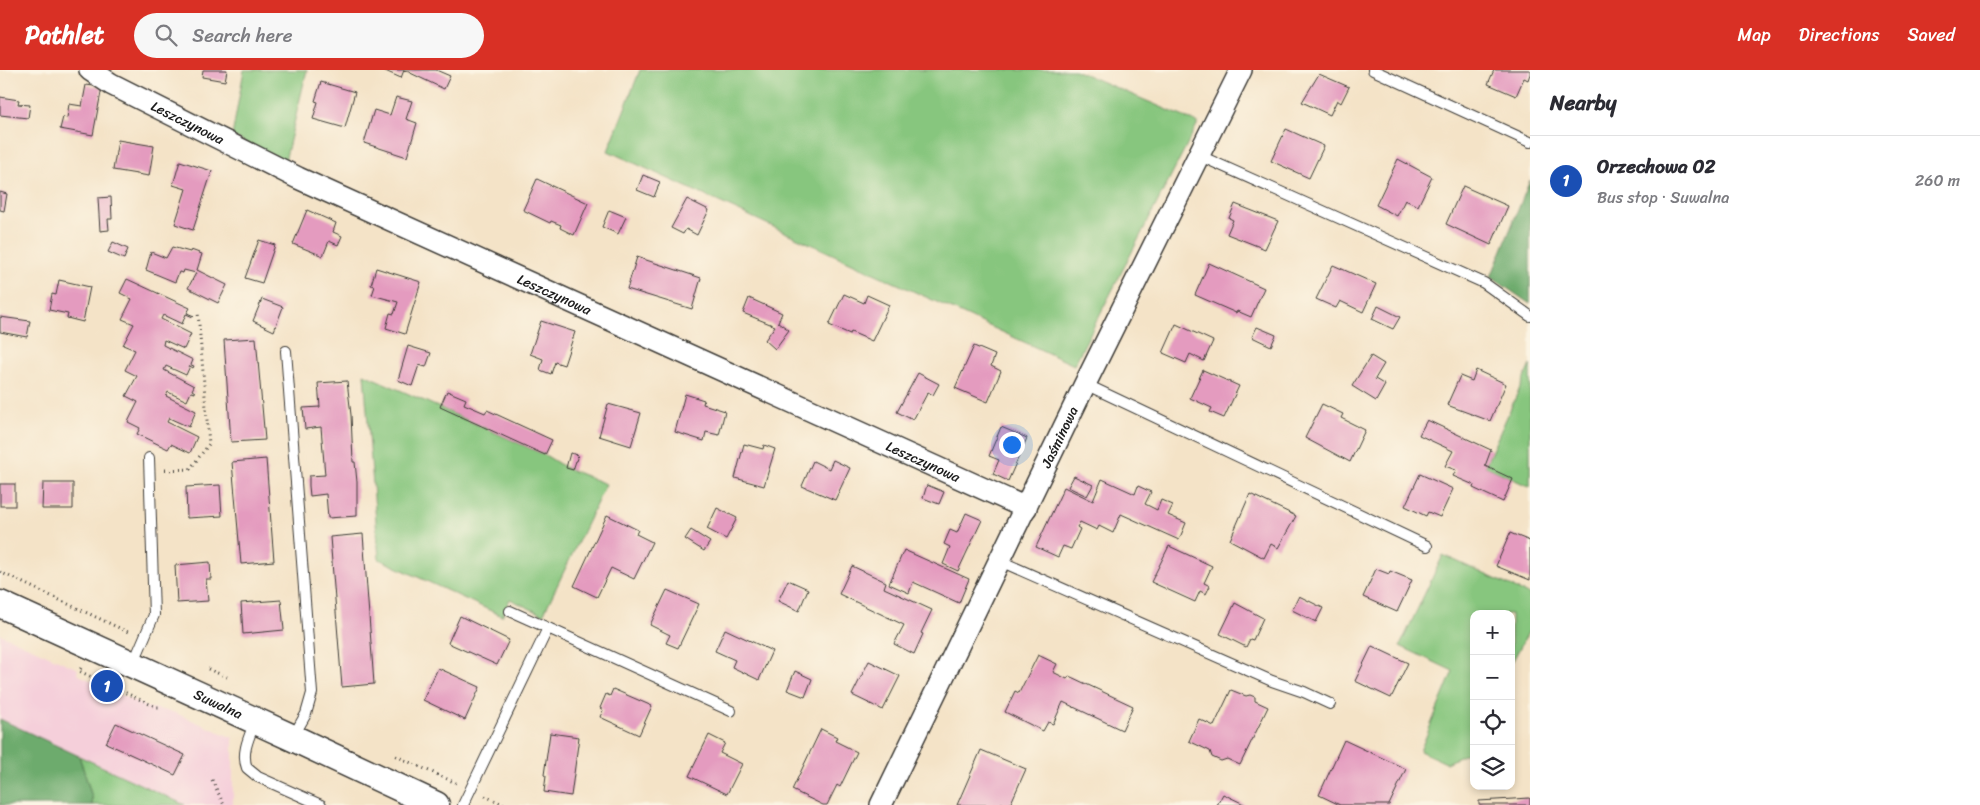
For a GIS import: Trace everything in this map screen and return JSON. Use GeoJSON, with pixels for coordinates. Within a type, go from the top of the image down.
{"type":"FeatureCollection","features":[{"type":"Feature","properties":{"kind":"street","name":"Leszczynowa"},"geometry":{"type":"LineString","coordinates":[[90,70],[133,96],[298,178],[1026,508]]}},
{"type":"Feature","properties":{"kind":"street","name":"Jaśminowa"},"geometry":{"type":"LineString","coordinates":[[881,805],[1085,384],[1241,70]]}},
{"type":"Feature","properties":{"kind":"street","name":"Suwalna"},"geometry":{"type":"LineString","coordinates":[[0,604],[436,805]]}},
{"type":"Feature","properties":{"kind":"lane"},"geometry":{"type":"LineString","coordinates":[[1373,70],[1530,142]]}},
{"type":"Feature","properties":{"kind":"lane"},"geometry":{"type":"LineString","coordinates":[[1198,155],[1484,283],[1530,316]]}},
{"type":"Feature","properties":{"kind":"lane"},"geometry":{"type":"LineString","coordinates":[[286,351],[312,693],[306,714],[293,738]]}},
{"type":"Feature","properties":{"kind":"lane"},"geometry":{"type":"LineString","coordinates":[[1085,384],[1427,546]]}},
{"type":"Feature","properties":{"kind":"lane"},"geometry":{"type":"LineString","coordinates":[[132,664],[154,616],[149,458]]}},
{"type":"Feature","properties":{"kind":"lane"},"geometry":{"type":"LineString","coordinates":[[1000,561],[1272,681],[1304,692],[1330,704]]}},
{"type":"Feature","properties":{"kind":"lane"},"geometry":{"type":"LineString","coordinates":[[510,611],[731,711]]}},
{"type":"Feature","properties":{"kind":"lane"},"geometry":{"type":"LineString","coordinates":[[463,805],[548,628]]}},
{"type":"Feature","properties":{"kind":"lane"},"geometry":{"type":"LineString","coordinates":[[256,721],[244,756],[247,768],[258,776],[321,805]]}},
{"type":"Feature","properties":{"kind":"path"},"geometry":{"type":"LineString","coordinates":[[149,471],[190,469],[209,444],[198,312]]}},
{"type":"Feature","properties":{"kind":"path"},"geometry":{"type":"LineString","coordinates":[[212,780],[224,805]]}},
{"type":"Feature","properties":{"kind":"shaded area"},"geometry":{"type":"Polygon","coordinates":[[[0,634],[78,669],[77,674],[146,707],[173,712],[233,738],[233,805],[185,805],[0,719],[0,634]]]}},
{"type":"Feature","properties":{"kind":"green space"},"geometry":{"type":"Polygon","coordinates":[[[244,70],[307,70],[285,161],[232,136],[244,70]]]}},
{"type":"Feature","properties":{"kind":"green space"},"geometry":{"type":"Polygon","coordinates":[[[640,70],[1075,70],[1198,123],[1074,365],[608,151],[640,70]]]}},
{"type":"Feature","properties":{"kind":"green space"},"geometry":{"type":"Polygon","coordinates":[[[1530,180],[1530,304],[1491,277],[1530,180]]]}},
{"type":"Feature","properties":{"kind":"green space"},"geometry":{"type":"Polygon","coordinates":[[[1530,365],[1530,487],[1485,466],[1530,365]]]}},
{"type":"Feature","properties":{"kind":"green space"},"geometry":{"type":"Polygon","coordinates":[[[364,374],[545,455],[566,468],[606,484],[543,615],[510,599],[502,616],[379,559],[364,374]]]}},
{"type":"Feature","properties":{"kind":"green space"},"geometry":{"type":"Polygon","coordinates":[[[1443,555],[1530,595],[1530,629],[1515,657],[1515,610],[1470,610],[1470,752],[1446,763],[1420,751],[1453,671],[1400,646],[1443,555]]]}},
{"type":"Feature","properties":{"kind":"green space"},"geometry":{"type":"Polygon","coordinates":[[[0,719],[79,756],[92,797],[92,805],[0,805],[0,719]]]}},
{"type":"Feature","properties":{"kind":"green space"},"geometry":{"type":"Polygon","coordinates":[[[79,756],[185,805],[92,805],[92,797],[79,756]]]}},
{"type":"Feature","properties":{"kind":"building"},"geometry":{"type":"Polygon","coordinates":[[[203,70],[227,70],[225,81],[202,77],[203,70]]]}},
{"type":"Feature","properties":{"kind":"building"},"geometry":{"type":"Polygon","coordinates":[[[383,70],[404,70],[401,78],[383,70]]]}},
{"type":"Feature","properties":{"kind":"building"},"geometry":{"type":"Polygon","coordinates":[[[404,70],[436,70],[450,76],[444,89],[404,70]]]}},
{"type":"Feature","properties":{"kind":"building"},"geometry":{"type":"Polygon","coordinates":[[[1494,70],[1530,70],[1530,74],[1528,80],[1524,78],[1516,96],[1488,84],[1494,70]]]}},
{"type":"Feature","properties":{"kind":"building"},"geometry":{"type":"Polygon","coordinates":[[[1319,74],[1349,87],[1341,103],[1337,100],[1330,115],[1302,102],[1319,74]]]}},
{"type":"Feature","properties":{"kind":"building"},"geometry":{"type":"Polygon","coordinates":[[[321,82],[355,92],[345,128],[313,119],[318,102],[315,101],[321,82]]]}},
{"type":"Feature","properties":{"kind":"building"},"geometry":{"type":"Polygon","coordinates":[[[86,85],[102,87],[93,135],[60,129],[63,117],[67,118],[69,104],[82,106],[86,85]]]}},
{"type":"Feature","properties":{"kind":"building"},"geometry":{"type":"Polygon","coordinates":[[[0,97],[19,100],[18,104],[30,105],[28,118],[0,115],[0,97]]]}},
{"type":"Feature","properties":{"kind":"building"},"geometry":{"type":"Polygon","coordinates":[[[396,97],[412,101],[406,119],[417,123],[407,157],[364,143],[374,110],[390,115],[396,97]]]}},
{"type":"Feature","properties":{"kind":"building"},"geometry":{"type":"Polygon","coordinates":[[[1286,129],[1324,146],[1309,178],[1271,161],[1286,129]]]}},
{"type":"Feature","properties":{"kind":"building"},"geometry":{"type":"Polygon","coordinates":[[[118,140],[154,146],[149,176],[113,170],[118,140]]]}},
{"type":"Feature","properties":{"kind":"building"},"geometry":{"type":"Polygon","coordinates":[[[1398,159],[1432,177],[1418,206],[1405,200],[1397,216],[1376,205],[1398,159]]]}},
{"type":"Feature","properties":{"kind":"building"},"geometry":{"type":"Polygon","coordinates":[[[180,161],[212,171],[193,230],[175,224],[186,189],[173,185],[180,161]]]}},
{"type":"Feature","properties":{"kind":"building"},"geometry":{"type":"Polygon","coordinates":[[[643,175],[660,182],[654,197],[637,190],[643,175]]]}},
{"type":"Feature","properties":{"kind":"building"},"geometry":{"type":"Polygon","coordinates":[[[537,179],[588,203],[574,235],[560,228],[561,225],[551,221],[550,223],[523,210],[537,179]]]}},
{"type":"Feature","properties":{"kind":"building"},"geometry":{"type":"Polygon","coordinates":[[[1463,186],[1508,206],[1491,245],[1446,224],[1463,186]]]}},
{"type":"Feature","properties":{"kind":"building"},"geometry":{"type":"Polygon","coordinates":[[[0,192],[7,194],[4,211],[0,210],[0,192]]]}},
{"type":"Feature","properties":{"kind":"building"},"geometry":{"type":"Polygon","coordinates":[[[111,197],[112,219],[108,219],[109,230],[100,231],[98,198],[111,197]]]}},
{"type":"Feature","properties":{"kind":"building"},"geometry":{"type":"Polygon","coordinates":[[[687,199],[709,210],[697,235],[686,229],[683,234],[671,228],[687,199]]]}},
{"type":"Feature","properties":{"kind":"building"},"geometry":{"type":"Polygon","coordinates":[[[1235,204],[1278,221],[1265,249],[1227,234],[1233,220],[1229,218],[1235,204]]]}},
{"type":"Feature","properties":{"kind":"building"},"geometry":{"type":"Polygon","coordinates":[[[307,210],[336,223],[333,232],[342,236],[338,245],[329,241],[323,256],[293,244],[307,210]]]}},
{"type":"Feature","properties":{"kind":"building"},"geometry":{"type":"Polygon","coordinates":[[[609,210],[626,217],[618,234],[602,227],[609,210]]]}},
{"type":"Feature","properties":{"kind":"building"},"geometry":{"type":"Polygon","coordinates":[[[259,240],[275,245],[262,283],[245,278],[259,240]]]}},
{"type":"Feature","properties":{"kind":"building"},"geometry":{"type":"Polygon","coordinates":[[[113,242],[128,249],[124,259],[108,252],[113,242]]]}},
{"type":"Feature","properties":{"kind":"building"},"geometry":{"type":"Polygon","coordinates":[[[172,247],[202,254],[197,270],[227,285],[218,303],[188,288],[196,273],[184,270],[183,273],[179,272],[175,282],[146,270],[151,252],[166,258],[172,247]]]}},
{"type":"Feature","properties":{"kind":"building"},"geometry":{"type":"Polygon","coordinates":[[[637,257],[701,278],[692,309],[627,289],[637,257]]]}},
{"type":"Feature","properties":{"kind":"building"},"geometry":{"type":"Polygon","coordinates":[[[1209,263],[1264,288],[1251,317],[1237,311],[1236,313],[1195,295],[1209,263]]]}},
{"type":"Feature","properties":{"kind":"building"},"geometry":{"type":"Polygon","coordinates":[[[1333,265],[1376,284],[1363,312],[1340,301],[1336,308],[1316,299],[1333,265]]]}},
{"type":"Feature","properties":{"kind":"building"},"geometry":{"type":"Polygon","coordinates":[[[376,268],[421,282],[405,334],[386,328],[390,313],[394,314],[398,302],[372,295],[375,286],[371,285],[376,268]]]}},
{"type":"Feature","properties":{"kind":"building"},"geometry":{"type":"Polygon","coordinates":[[[127,279],[190,308],[187,313],[194,316],[186,314],[182,324],[163,315],[161,319],[191,334],[184,349],[164,340],[163,345],[193,360],[191,365],[194,366],[193,368],[190,366],[186,375],[166,366],[164,370],[194,386],[192,390],[195,393],[191,392],[187,401],[168,392],[166,396],[196,411],[189,427],[169,418],[167,422],[197,437],[190,453],[171,444],[168,449],[137,434],[140,428],[128,422],[138,402],[126,396],[137,376],[125,370],[135,350],[123,345],[134,324],[122,319],[132,299],[120,293],[127,279]]]}},
{"type":"Feature","properties":{"kind":"building"},"geometry":{"type":"Polygon","coordinates":[[[59,280],[90,287],[83,322],[67,318],[68,314],[49,310],[52,294],[56,295],[59,280]]]}},
{"type":"Feature","properties":{"kind":"building"},"geometry":{"type":"Polygon","coordinates":[[[844,294],[864,303],[867,295],[889,305],[872,341],[829,325],[844,294]]]}},
{"type":"Feature","properties":{"kind":"building"},"geometry":{"type":"Polygon","coordinates":[[[749,298],[782,313],[778,322],[789,330],[775,349],[765,340],[775,326],[743,313],[749,298]]]}},
{"type":"Feature","properties":{"kind":"building"},"geometry":{"type":"Polygon","coordinates":[[[262,299],[283,307],[274,331],[253,321],[262,299]]]}},
{"type":"Feature","properties":{"kind":"building"},"geometry":{"type":"Polygon","coordinates":[[[1378,306],[1400,317],[1393,329],[1372,319],[1378,306]]]}},
{"type":"Feature","properties":{"kind":"building"},"geometry":{"type":"Polygon","coordinates":[[[0,317],[30,321],[27,337],[0,332],[0,317]]]}},
{"type":"Feature","properties":{"kind":"building"},"geometry":{"type":"Polygon","coordinates":[[[541,321],[575,332],[564,365],[555,362],[551,374],[540,370],[543,359],[530,354],[541,321]]]}},
{"type":"Feature","properties":{"kind":"building"},"geometry":{"type":"Polygon","coordinates":[[[1176,324],[1213,341],[1204,361],[1190,354],[1186,363],[1163,353],[1176,324]]]}},
{"type":"Feature","properties":{"kind":"building"},"geometry":{"type":"Polygon","coordinates":[[[1257,327],[1276,335],[1271,346],[1252,337],[1257,327]]]}},
{"type":"Feature","properties":{"kind":"building"},"geometry":{"type":"Polygon","coordinates":[[[256,338],[265,440],[231,442],[224,340],[256,338]]]}},
{"type":"Feature","properties":{"kind":"building"},"geometry":{"type":"Polygon","coordinates":[[[408,346],[431,353],[426,367],[419,365],[412,386],[398,380],[408,346]]]}},
{"type":"Feature","properties":{"kind":"building"},"geometry":{"type":"Polygon","coordinates":[[[974,346],[995,355],[991,366],[1001,371],[988,402],[955,388],[974,346]]]}},
{"type":"Feature","properties":{"kind":"building"},"geometry":{"type":"Polygon","coordinates":[[[1371,356],[1384,364],[1375,379],[1385,385],[1376,401],[1352,386],[1371,356]]]}},
{"type":"Feature","properties":{"kind":"building"},"geometry":{"type":"Polygon","coordinates":[[[1203,370],[1239,386],[1224,418],[1210,412],[1212,408],[1190,398],[1203,370]]]}},
{"type":"Feature","properties":{"kind":"building"},"geometry":{"type":"Polygon","coordinates":[[[1476,370],[1506,384],[1490,421],[1447,405],[1460,376],[1472,381],[1476,370]]]}},
{"type":"Feature","properties":{"kind":"building"},"geometry":{"type":"Polygon","coordinates":[[[918,373],[939,384],[933,395],[928,392],[913,420],[897,412],[918,373]]]}},
{"type":"Feature","properties":{"kind":"building"},"geometry":{"type":"Polygon","coordinates":[[[347,381],[353,462],[355,462],[357,482],[357,516],[328,518],[326,494],[310,496],[309,486],[309,476],[325,475],[321,427],[305,429],[303,408],[320,407],[318,383],[347,381]]]}},
{"type":"Feature","properties":{"kind":"building"},"geometry":{"type":"Polygon","coordinates":[[[447,391],[466,399],[464,404],[485,413],[487,410],[552,440],[545,455],[440,407],[447,391]]]}},
{"type":"Feature","properties":{"kind":"building"},"geometry":{"type":"Polygon","coordinates":[[[685,394],[704,400],[703,404],[725,411],[719,435],[706,432],[704,441],[675,432],[685,394]]]}},
{"type":"Feature","properties":{"kind":"building"},"geometry":{"type":"Polygon","coordinates":[[[608,404],[641,413],[631,446],[599,436],[608,404]]]}},
{"type":"Feature","properties":{"kind":"building"},"geometry":{"type":"Polygon","coordinates":[[[1322,404],[1343,414],[1341,418],[1365,430],[1350,462],[1305,438],[1322,404]]]}},
{"type":"Feature","properties":{"kind":"building"},"geometry":{"type":"Polygon","coordinates":[[[1427,420],[1491,450],[1485,466],[1513,479],[1503,502],[1473,488],[1474,485],[1453,476],[1456,470],[1445,466],[1453,451],[1419,435],[1427,420]]]}},
{"type":"Feature","properties":{"kind":"building"},"geometry":{"type":"Polygon","coordinates":[[[1001,427],[1027,438],[1008,481],[993,474],[999,460],[989,456],[1001,427]]]}},
{"type":"Feature","properties":{"kind":"building"},"geometry":{"type":"Polygon","coordinates":[[[744,444],[763,449],[764,445],[775,449],[764,486],[735,478],[744,444]]]}},
{"type":"Feature","properties":{"kind":"building"},"geometry":{"type":"Polygon","coordinates":[[[570,453],[578,455],[573,470],[566,468],[570,453]]]}},
{"type":"Feature","properties":{"kind":"building"},"geometry":{"type":"Polygon","coordinates":[[[266,459],[274,561],[241,564],[232,462],[266,459]]]}},
{"type":"Feature","properties":{"kind":"building"},"geometry":{"type":"Polygon","coordinates":[[[833,460],[850,468],[835,500],[802,486],[813,461],[829,469],[833,460]]]}},
{"type":"Feature","properties":{"kind":"building"},"geometry":{"type":"Polygon","coordinates":[[[1420,474],[1453,489],[1440,517],[1428,512],[1426,516],[1405,506],[1420,474]]]}},
{"type":"Feature","properties":{"kind":"building"},"geometry":{"type":"Polygon","coordinates":[[[1074,476],[1093,485],[1087,496],[1068,487],[1074,476]]]}},
{"type":"Feature","properties":{"kind":"building"},"geometry":{"type":"Polygon","coordinates":[[[1102,479],[1135,494],[1138,486],[1151,492],[1145,504],[1157,510],[1161,500],[1173,505],[1168,515],[1186,523],[1179,540],[1121,514],[1113,533],[1099,526],[1097,530],[1080,522],[1077,527],[1080,529],[1071,549],[1063,546],[1058,557],[1036,547],[1064,487],[1093,501],[1102,479]]]}},
{"type":"Feature","properties":{"kind":"building"},"geometry":{"type":"Polygon","coordinates":[[[43,483],[73,483],[73,509],[42,509],[43,483]]]}},
{"type":"Feature","properties":{"kind":"building"},"geometry":{"type":"Polygon","coordinates":[[[0,484],[15,484],[15,506],[0,506],[0,484]]]}},
{"type":"Feature","properties":{"kind":"building"},"geometry":{"type":"Polygon","coordinates":[[[220,485],[222,516],[187,518],[186,487],[220,485]]]}},
{"type":"Feature","properties":{"kind":"building"},"geometry":{"type":"Polygon","coordinates":[[[927,485],[944,492],[939,504],[923,498],[927,485]]]}},
{"type":"Feature","properties":{"kind":"building"},"geometry":{"type":"Polygon","coordinates":[[[1250,494],[1296,516],[1278,548],[1271,544],[1264,558],[1230,540],[1250,494]]]}},
{"type":"Feature","properties":{"kind":"building"},"geometry":{"type":"Polygon","coordinates":[[[717,508],[737,518],[726,539],[707,529],[717,508]]]}},
{"type":"Feature","properties":{"kind":"building"},"geometry":{"type":"Polygon","coordinates":[[[966,513],[982,520],[958,571],[943,564],[950,547],[944,544],[950,530],[957,533],[966,513]]]}},
{"type":"Feature","properties":{"kind":"building"},"geometry":{"type":"Polygon","coordinates":[[[607,515],[638,530],[636,534],[652,542],[634,579],[611,568],[597,597],[574,586],[607,515]]]}},
{"type":"Feature","properties":{"kind":"building"},"geometry":{"type":"Polygon","coordinates":[[[691,530],[710,542],[704,551],[685,539],[691,530]]]}},
{"type":"Feature","properties":{"kind":"building"},"geometry":{"type":"Polygon","coordinates":[[[1510,533],[1530,541],[1530,580],[1496,566],[1510,533]]]}},
{"type":"Feature","properties":{"kind":"building"},"geometry":{"type":"Polygon","coordinates":[[[363,534],[374,684],[342,687],[330,537],[363,534]]]}},
{"type":"Feature","properties":{"kind":"building"},"geometry":{"type":"Polygon","coordinates":[[[1169,546],[1212,566],[1204,583],[1210,586],[1206,594],[1200,591],[1195,602],[1151,582],[1169,546]]]}},
{"type":"Feature","properties":{"kind":"building"},"geometry":{"type":"Polygon","coordinates":[[[904,550],[969,579],[959,603],[913,582],[909,593],[889,584],[904,550]]]}},
{"type":"Feature","properties":{"kind":"building"},"geometry":{"type":"Polygon","coordinates":[[[210,562],[211,579],[206,579],[208,601],[177,603],[175,565],[210,562]]]}},
{"type":"Feature","properties":{"kind":"building"},"geometry":{"type":"Polygon","coordinates":[[[852,566],[886,582],[884,588],[932,610],[914,654],[894,644],[904,625],[839,594],[852,566]]]}},
{"type":"Feature","properties":{"kind":"building"},"geometry":{"type":"Polygon","coordinates":[[[1376,569],[1389,574],[1390,571],[1412,580],[1397,612],[1363,597],[1376,569]]]}},
{"type":"Feature","properties":{"kind":"building"},"geometry":{"type":"Polygon","coordinates":[[[788,580],[808,589],[799,611],[778,601],[788,580]]]}},
{"type":"Feature","properties":{"kind":"building"},"geometry":{"type":"Polygon","coordinates":[[[667,590],[699,604],[678,648],[666,643],[670,635],[650,625],[667,590]]]}},
{"type":"Feature","properties":{"kind":"building"},"geometry":{"type":"Polygon","coordinates":[[[1299,596],[1323,608],[1316,622],[1292,610],[1299,596]]]}},
{"type":"Feature","properties":{"kind":"building"},"geometry":{"type":"Polygon","coordinates":[[[281,600],[284,630],[243,634],[241,603],[281,600]]]}},
{"type":"Feature","properties":{"kind":"building"},"geometry":{"type":"Polygon","coordinates":[[[1235,603],[1263,618],[1253,640],[1250,639],[1246,647],[1220,634],[1235,603]]]}},
{"type":"Feature","properties":{"kind":"building"},"geometry":{"type":"Polygon","coordinates":[[[460,616],[509,640],[497,665],[448,643],[460,616]]]}},
{"type":"Feature","properties":{"kind":"building"},"geometry":{"type":"Polygon","coordinates":[[[725,629],[772,651],[759,680],[732,667],[735,660],[715,651],[725,629]]]}},
{"type":"Feature","properties":{"kind":"building"},"geometry":{"type":"Polygon","coordinates":[[[1372,646],[1408,663],[1391,698],[1355,681],[1372,646]]]}},
{"type":"Feature","properties":{"kind":"building"},"geometry":{"type":"Polygon","coordinates":[[[1038,655],[1057,664],[1053,672],[1067,679],[1069,676],[1133,706],[1122,730],[1063,702],[1053,724],[1048,722],[1043,731],[1005,712],[1015,691],[1019,693],[1038,655]]]}},
{"type":"Feature","properties":{"kind":"building"},"geometry":{"type":"Polygon","coordinates":[[[869,661],[900,676],[883,710],[852,695],[869,661]]]}},
{"type":"Feature","properties":{"kind":"building"},"geometry":{"type":"Polygon","coordinates":[[[438,668],[480,687],[465,720],[423,700],[438,668]]]}},
{"type":"Feature","properties":{"kind":"building"},"geometry":{"type":"Polygon","coordinates":[[[795,671],[812,679],[805,697],[787,690],[795,671]]]}},
{"type":"Feature","properties":{"kind":"building"},"geometry":{"type":"Polygon","coordinates":[[[613,689],[652,706],[639,735],[600,717],[603,710],[600,708],[606,694],[610,696],[613,689]]]}},
{"type":"Feature","properties":{"kind":"building"},"geometry":{"type":"Polygon","coordinates":[[[1231,690],[1246,696],[1255,697],[1255,701],[1268,707],[1240,765],[1227,759],[1221,761],[1212,757],[1210,751],[1189,741],[1199,719],[1214,726],[1231,690]]]}},
{"type":"Feature","properties":{"kind":"building"},"geometry":{"type":"Polygon","coordinates":[[[116,723],[185,755],[175,775],[106,743],[116,723]]]}},
{"type":"Feature","properties":{"kind":"building"},"geometry":{"type":"Polygon","coordinates":[[[821,729],[837,737],[835,741],[857,752],[840,787],[837,785],[827,805],[823,805],[792,790],[821,729]]]}},
{"type":"Feature","properties":{"kind":"building"},"geometry":{"type":"Polygon","coordinates":[[[550,733],[579,737],[571,796],[544,792],[546,776],[544,775],[550,733]]]}},
{"type":"Feature","properties":{"kind":"building"},"geometry":{"type":"Polygon","coordinates":[[[709,735],[725,743],[720,753],[742,764],[727,794],[689,776],[709,735]]]}},
{"type":"Feature","properties":{"kind":"building"},"geometry":{"type":"Polygon","coordinates":[[[1344,740],[1406,769],[1389,805],[1340,805],[1319,795],[1344,740]]]}},
{"type":"Feature","properties":{"kind":"building"},"geometry":{"type":"Polygon","coordinates":[[[981,750],[1026,769],[1010,805],[1001,803],[1000,805],[957,805],[981,750]]]}},
{"type":"Feature","properties":{"kind":"building"},"geometry":{"type":"Polygon","coordinates":[[[1223,794],[1246,805],[1217,805],[1223,794]]]}},
{"type":"Feature","properties":{"kind":"building"},"geometry":{"type":"Polygon","coordinates":[[[1530,798],[1530,805],[1479,805],[1479,801],[1530,798]]]}},
{"type":"Feature","properties":{"kind":"place","name":"Orzechowa 02"},"geometry":{"type":"Point","coordinates":[107,686]}}]}
